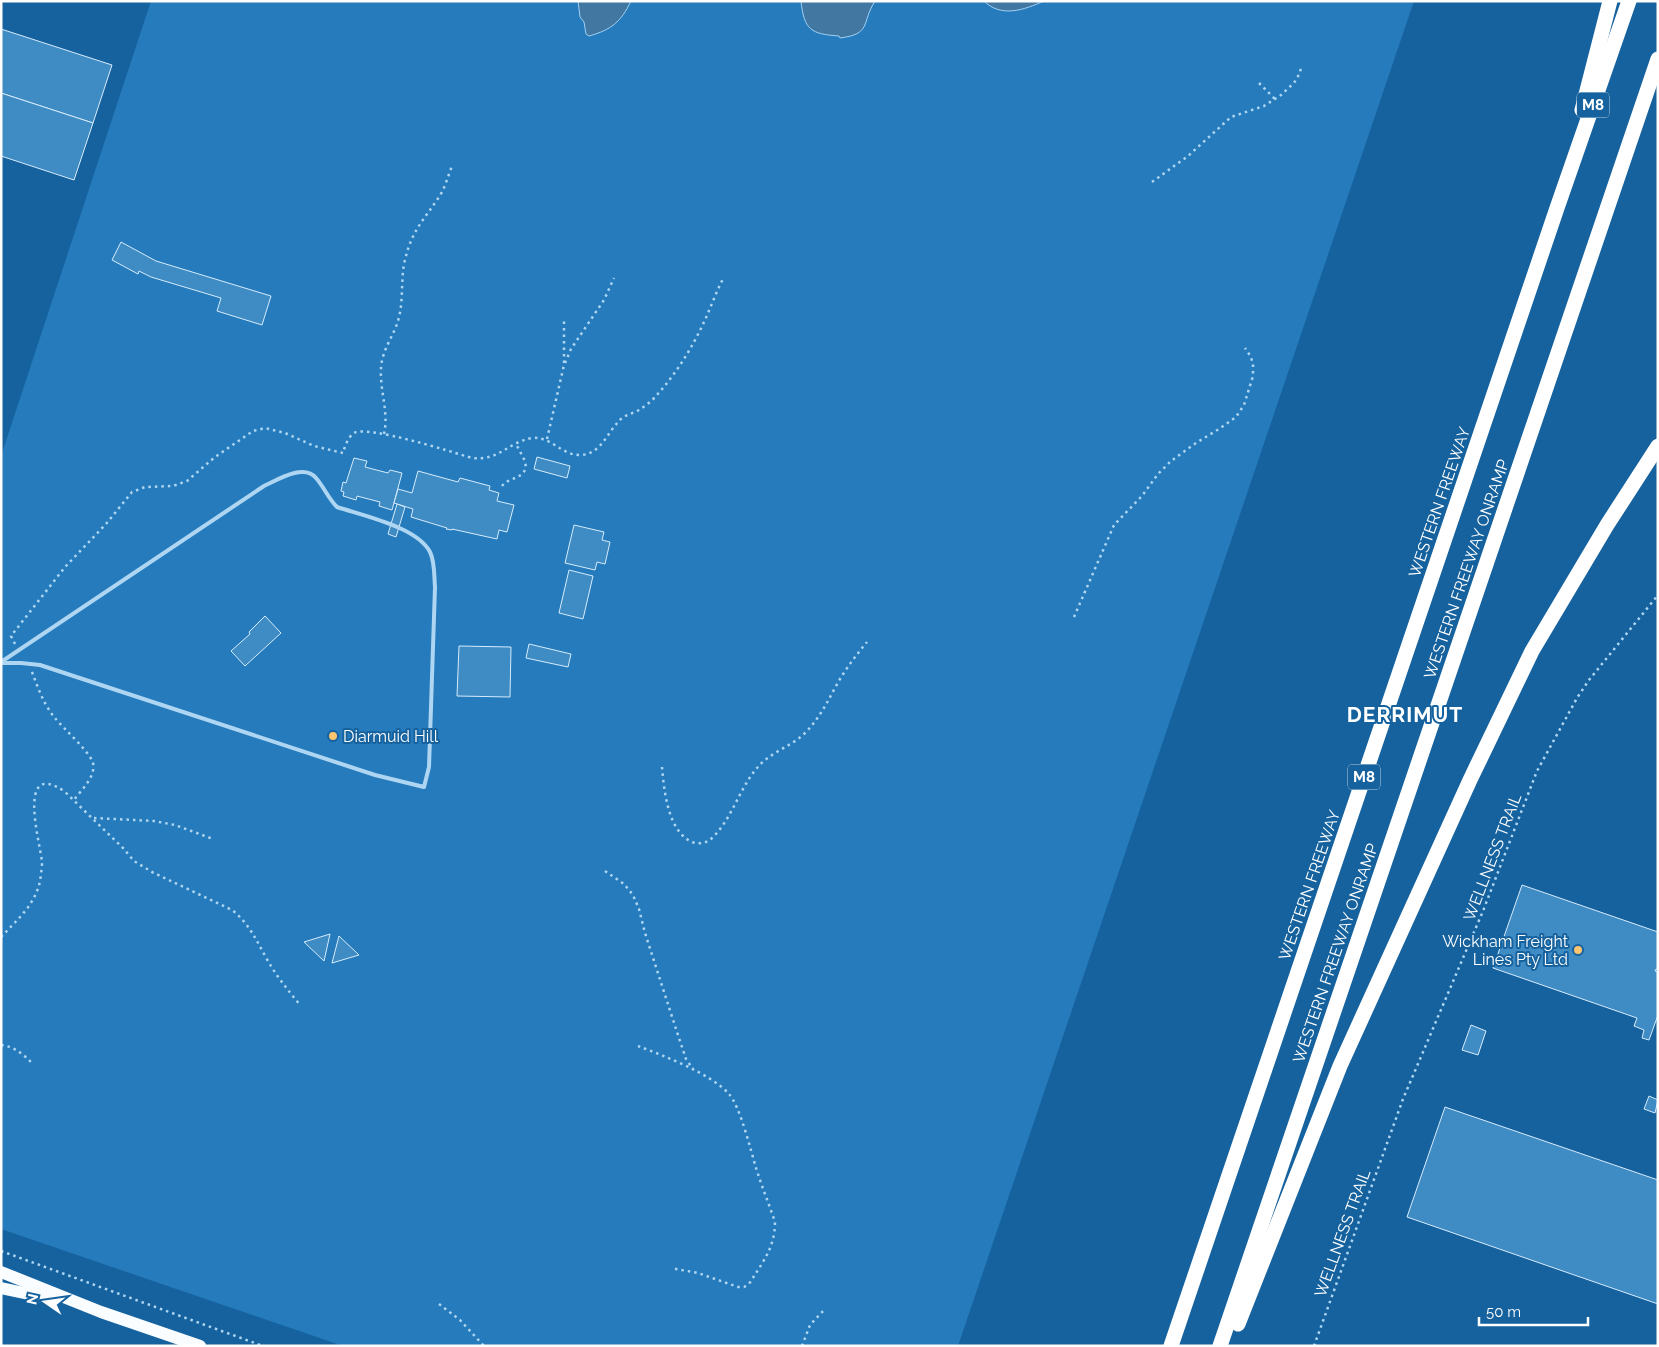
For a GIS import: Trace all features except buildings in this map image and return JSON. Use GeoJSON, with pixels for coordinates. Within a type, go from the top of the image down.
{"type":"FeatureCollection","features":[{"type":"Feature","properties":{"kind":"highway","name":"M8"},"geometry":{"type":"LineString","coordinates":[[1557,208],[1610,1]]}},
{"type":"Feature","properties":{"kind":"highway","name":"M8"},"geometry":{"type":"LineString","coordinates":[[1557,208],[1629,1]]}},
{"type":"Feature","properties":{"kind":"highway","name":"WESTERN FREEWAY ONRAMP"},"geometry":{"type":"LineString","coordinates":[[1220,1346],[1658,60]]}},
{"type":"Feature","properties":{"kind":"highway","name":"WESTERN FREEWAY"},"geometry":{"type":"LineString","coordinates":[[1171,1346],[1557,208]]}},
{"type":"Feature","properties":{"kind":"highway"},"geometry":{"type":"LineString","coordinates":[[1230,1346],[1340,1066],[1470,780],[1532,651],[1607,525],[1658,446]]}},
{"type":"Feature","properties":{"kind":"main road"},"geometry":{"type":"LineString","coordinates":[[1,1272],[101,1312],[200,1346]]}},
{"type":"Feature","properties":{"kind":"main road"},"geometry":{"type":"LineString","coordinates":[[1,1288],[101,1312]]}},
{"type":"Feature","properties":{"kind":"lane"},"geometry":{"type":"LineString","coordinates":[[305,472],[314,476],[337,507],[408,531],[420,539],[430,552],[434,587],[429,768],[424,787],[376,775],[40,665],[1,663],[264,486],[290,473],[305,472]]}},
{"type":"Feature","properties":{"kind":"path"},"geometry":{"type":"LineString","coordinates":[[1152,182],[1188,156],[1231,116],[1264,106],[1275,99],[1294,83],[1301,67]]}},
{"type":"Feature","properties":{"kind":"path"},"geometry":{"type":"LineString","coordinates":[[1259,83],[1275,99]]}},
{"type":"Feature","properties":{"kind":"path"},"geometry":{"type":"LineString","coordinates":[[384,434],[386,425],[381,391],[381,368],[384,352],[399,319],[402,278],[406,256],[412,237],[423,217],[440,196],[452,166]]}},
{"type":"Feature","properties":{"kind":"path"},"geometry":{"type":"LineString","coordinates":[[547,439],[564,365],[570,349],[604,300],[614,278]]}},
{"type":"Feature","properties":{"kind":"path"},"geometry":{"type":"LineString","coordinates":[[564,318],[564,365]]}},
{"type":"Feature","properties":{"kind":"path"},"geometry":{"type":"LineString","coordinates":[[1074,617],[1114,525],[1142,496],[1158,474],[1171,461],[1196,442],[1236,417],[1244,405],[1249,392],[1253,370],[1251,357],[1244,348]]}},
{"type":"Feature","properties":{"kind":"path"},"geometry":{"type":"LineString","coordinates":[[502,486],[520,476],[526,468],[516,444]]}},
{"type":"Feature","properties":{"kind":"path","name":"WELLNESS TRAIL"},"geometry":{"type":"LineString","coordinates":[[1314,1346],[1402,1099],[1472,938],[1537,771],[1569,713],[1590,680],[1658,595]]}},
{"type":"Feature","properties":{"kind":"path"},"geometry":{"type":"LineString","coordinates":[[662,767],[664,791],[676,827],[684,837],[697,844],[711,839],[726,822],[754,772],[762,762],[794,743],[817,720],[854,659],[867,642]]}},
{"type":"Feature","properties":{"kind":"path"},"geometry":{"type":"LineString","coordinates":[[1,938],[27,910],[37,892],[41,880],[42,862],[34,816],[36,790],[46,783],[54,784],[64,791],[134,861],[152,872],[232,910],[243,918],[282,983],[300,1005]]}},
{"type":"Feature","properties":{"kind":"path"},"geometry":{"type":"LineString","coordinates":[[92,818],[154,821],[175,825],[213,839]]}},
{"type":"Feature","properties":{"kind":"path"},"geometry":{"type":"LineString","coordinates":[[605,871],[624,884],[633,895],[639,908],[645,933],[686,1059],[694,1071]]}},
{"type":"Feature","properties":{"kind":"path"},"geometry":{"type":"LineString","coordinates":[[1,1045],[21,1052],[33,1064]]}},
{"type":"Feature","properties":{"kind":"path"},"geometry":{"type":"LineString","coordinates":[[638,1046],[663,1055],[694,1071],[720,1086],[733,1100],[775,1222],[773,1244],[749,1284],[744,1287],[738,1287],[698,1272],[671,1268]]}},
{"type":"Feature","properties":{"kind":"path"},"geometry":{"type":"LineString","coordinates":[[1,1251],[263,1346]]}},
{"type":"Feature","properties":{"kind":"path"},"geometry":{"type":"LineString","coordinates":[[439,1304],[460,1320],[484,1346]]}},
{"type":"Feature","properties":{"kind":"path"},"geometry":{"type":"LineString","coordinates":[[802,1346],[810,1325],[822,1311]]}},
{"type":"Feature","properties":{"kind":"shaded area"},"geometry":{"type":"Polygon","coordinates":[[[151,1],[1414,1],[958,1346],[343,1346],[1,1229],[1,456],[151,1]]]}},
{"type":"Feature","properties":{"kind":"shaded area"},"geometry":{"type":"Polygon","coordinates":[[[578,1],[631,1],[619,20],[609,28],[589,36],[586,34],[584,22],[580,17],[578,1]]]}},
{"type":"Feature","properties":{"kind":"shaded area"},"geometry":{"type":"Polygon","coordinates":[[[801,1],[875,1],[861,30],[857,34],[840,38],[839,36],[815,32],[811,29],[804,18],[801,1]]]}},
{"type":"Feature","properties":{"kind":"shaded area"},"geometry":{"type":"Polygon","coordinates":[[[984,1],[1044,1],[1029,7],[1005,11],[991,6],[984,1]]]}},
{"type":"Feature","properties":{"kind":"place","name":"Diarmuid Hill"},"geometry":{"type":"Point","coordinates":[333,736]}},
{"type":"Feature","properties":{"kind":"place","name":"Wickham Freight Lines Pty Ltd"},"geometry":{"type":"Point","coordinates":[1578,950]}},
{"type":"Feature","properties":{"kind":"district","name":"DERRIMUT"},"geometry":{"type":"Point","coordinates":[1405,715]}}]}
